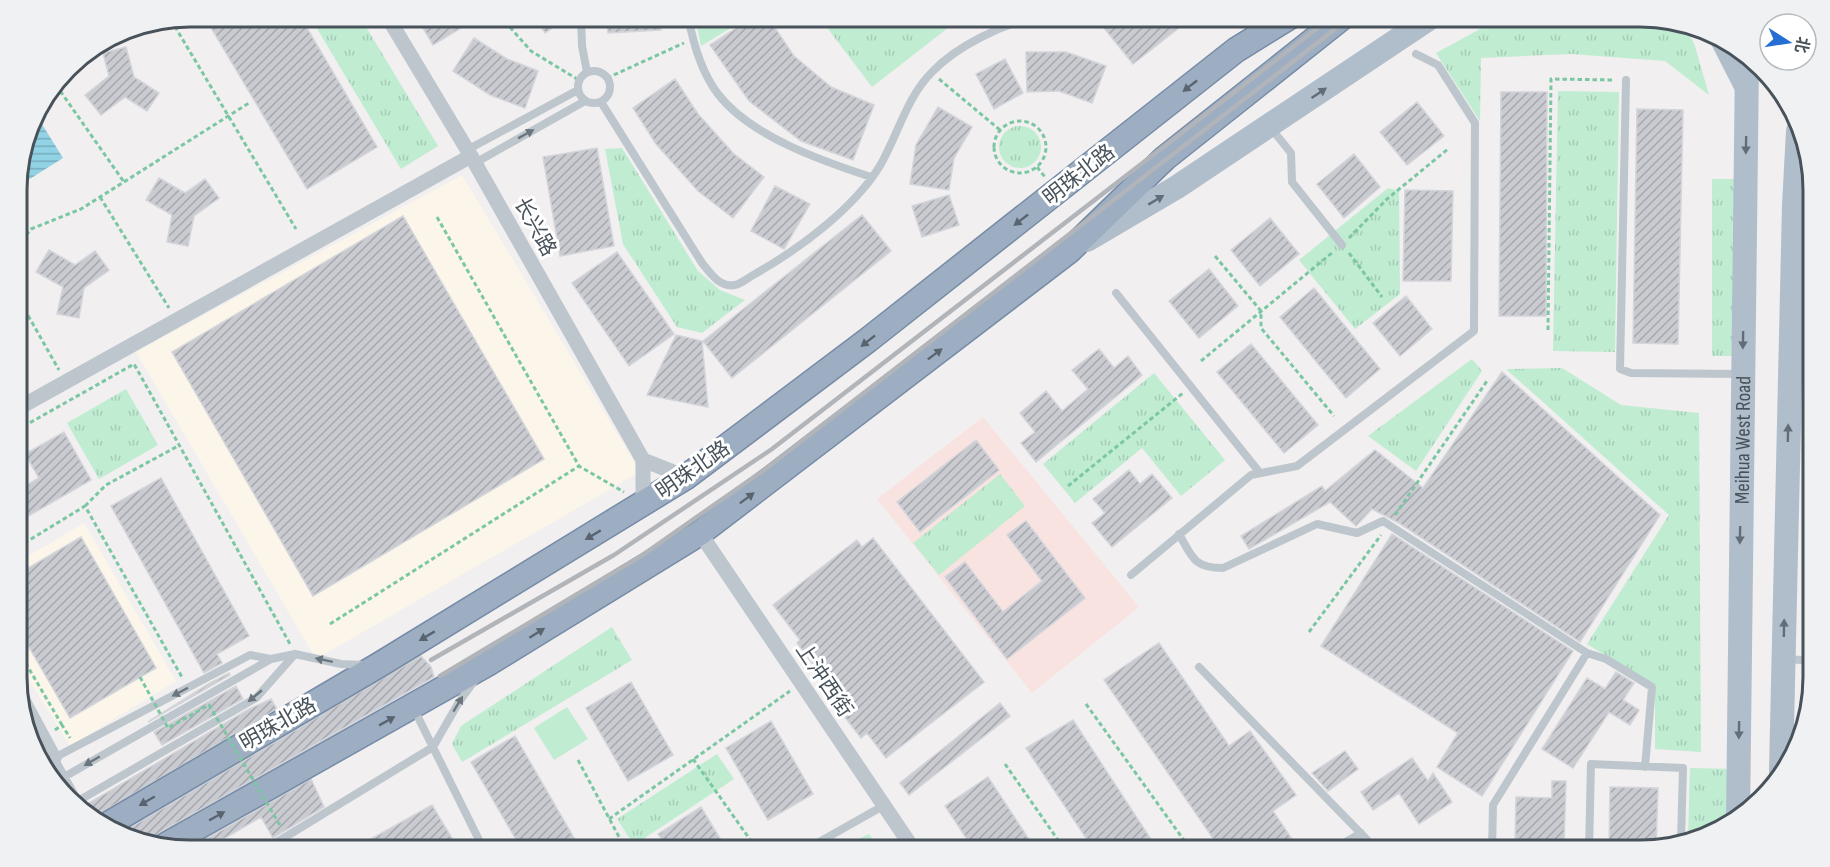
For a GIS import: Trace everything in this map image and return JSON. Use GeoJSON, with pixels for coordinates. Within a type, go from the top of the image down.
{"type":"FeatureCollection","features":[{"type":"Feature","properties":{"kind":"highway","name":"明珠北路"},"geometry":{"type":"LineString","coordinates":[[114,821],[379,665],[686,477],[868,340],[1236,50],[1273,27]]}},
{"type":"Feature","properties":{"kind":"highway","name":"明珠北路"},"geometry":{"type":"LineString","coordinates":[[176,839],[487,664],[700,533],[1069,251],[1165,158],[1330,27]]}},
{"type":"Feature","properties":{"kind":"main road","name":"明珠北路"},"geometry":{"type":"LineString","coordinates":[[1236,50],[1261,27]]}},
{"type":"Feature","properties":{"kind":"main road","name":"明珠北路"},"geometry":{"type":"LineString","coordinates":[[1069,251],[1177,187],[1417,27]]}},
{"type":"Feature","properties":{"kind":"main road"},"geometry":{"type":"LineString","coordinates":[[1731,55],[1747,86]]}},
{"type":"Feature","properties":{"kind":"main road","name":"Meihua West Road"},"geometry":{"type":"LineString","coordinates":[[1738,808],[1747,68]]}},
{"type":"Feature","properties":{"kind":"main road"},"geometry":{"type":"LineString","coordinates":[[1781,758],[1797,148]]}},
{"type":"Feature","properties":{"kind":"street","name":"长兴路"},"geometry":{"type":"LineString","coordinates":[[394,27],[471,156],[643,460],[643,504]]}},
{"type":"Feature","properties":{"kind":"street"},"geometry":{"type":"LineString","coordinates":[[27,403],[471,156]]}},
{"type":"Feature","properties":{"kind":"street"},"geometry":{"type":"LineString","coordinates":[[643,460],[686,477]]}},
{"type":"Feature","properties":{"kind":"street","name":"上沖西街"},"geometry":{"type":"LineString","coordinates":[[700,533],[907,840]]}},
{"type":"Feature","properties":{"kind":"street"},"geometry":{"type":"LineString","coordinates":[[33,719],[54,758]]}},
{"type":"Feature","properties":{"kind":"lane"},"geometry":{"type":"LineString","coordinates":[[581,27],[587,72]]}},
{"type":"Feature","properties":{"kind":"lane"},"geometry":{"type":"LineString","coordinates":[[690,27],[698,58],[718,94],[749,122],[788,146],[828,163],[871,177]]}},
{"type":"Feature","properties":{"kind":"lane"},"geometry":{"type":"LineString","coordinates":[[601,102],[702,263],[715,278],[725,284],[735,285],[788,255],[855,198],[880,164],[904,113],[931,72],[969,44],[1010,27]]}},
{"type":"Feature","properties":{"kind":"lane"},"geometry":{"type":"LineString","coordinates":[[1131,575],[1251,474],[1297,466],[1474,331],[1475,123],[1437,65],[1416,54]]}},
{"type":"Feature","properties":{"kind":"lane"},"geometry":{"type":"LineString","coordinates":[[587,72],[598,72],[607,78],[610,89],[601,102],[591,104],[585,101],[578,90],[579,80],[587,72]]}},
{"type":"Feature","properties":{"kind":"lane"},"geometry":{"type":"LineString","coordinates":[[1626,80],[1620,369],[1631,374],[1742,374]]}},
{"type":"Feature","properties":{"kind":"lane"},"geometry":{"type":"LineString","coordinates":[[471,156],[578,90]]}},
{"type":"Feature","properties":{"kind":"lane"},"geometry":{"type":"LineString","coordinates":[[471,156],[585,101]]}},
{"type":"Feature","properties":{"kind":"lane"},"geometry":{"type":"LineString","coordinates":[[1269,126],[1291,153],[1292,182],[1342,245]]}},
{"type":"Feature","properties":{"kind":"lane"},"geometry":{"type":"LineString","coordinates":[[1116,293],[1260,473]]}},
{"type":"Feature","properties":{"kind":"lane"},"geometry":{"type":"LineString","coordinates":[[1179,534],[1194,560],[1211,568],[1223,568],[1317,524],[1357,532],[1383,521],[1587,653],[1606,659],[1652,687],[1646,767]]}},
{"type":"Feature","properties":{"kind":"lane"},"geometry":{"type":"LineString","coordinates":[[1492,840],[1493,805],[1587,653]]}},
{"type":"Feature","properties":{"kind":"lane"},"geometry":{"type":"LineString","coordinates":[[82,798],[256,698],[295,654]]}},
{"type":"Feature","properties":{"kind":"lane"},"geometry":{"type":"LineString","coordinates":[[64,777],[271,659],[295,654],[341,663],[379,665]]}},
{"type":"Feature","properties":{"kind":"lane"},"geometry":{"type":"LineString","coordinates":[[68,784],[54,758],[250,655],[271,659]]}},
{"type":"Feature","properties":{"kind":"lane"},"geometry":{"type":"LineString","coordinates":[[1783,658],[1803,660]]}},
{"type":"Feature","properties":{"kind":"lane"},"geometry":{"type":"LineString","coordinates":[[281,840],[434,747],[459,702],[487,664]]}},
{"type":"Feature","properties":{"kind":"lane"},"geometry":{"type":"LineString","coordinates":[[1199,668],[1368,840]]}},
{"type":"Feature","properties":{"kind":"lane"},"geometry":{"type":"LineString","coordinates":[[412,706],[479,840]]}},
{"type":"Feature","properties":{"kind":"lane"},"geometry":{"type":"LineString","coordinates":[[1589,840],[1591,764],[1683,768],[1681,834]]}},
{"type":"Feature","properties":{"kind":"lane"},"geometry":{"type":"LineString","coordinates":[[823,840],[883,806]]}},
{"type":"Feature","properties":{"kind":"lane"},"geometry":{"type":"LineString","coordinates":[[1349,840],[1361,833]]}},
{"type":"Feature","properties":{"kind":"path"},"geometry":{"type":"LineString","coordinates":[[510,27],[531,51],[579,80]]}},
{"type":"Feature","properties":{"kind":"path"},"geometry":{"type":"LineString","coordinates":[[176,28],[296,229]]}},
{"type":"Feature","properties":{"kind":"path"},"geometry":{"type":"LineString","coordinates":[[607,78],[693,38]]}},
{"type":"Feature","properties":{"kind":"path"},"geometry":{"type":"LineString","coordinates":[[931,72],[1000,130]]}},
{"type":"Feature","properties":{"kind":"path"},"geometry":{"type":"LineString","coordinates":[[1548,330],[1551,79],[1626,80]]}},
{"type":"Feature","properties":{"kind":"path"},"geometry":{"type":"LineString","coordinates":[[61,92],[124,182]]}},
{"type":"Feature","properties":{"kind":"path"},"geometry":{"type":"LineString","coordinates":[[27,234],[31,229],[81,210],[249,103]]}},
{"type":"Feature","properties":{"kind":"path"},"geometry":{"type":"LineString","coordinates":[[1014,121],[1031,123],[1043,135],[1046,144],[1042,160],[1030,171],[1021,173],[1005,169],[995,155],[994,147],[1000,130],[1014,121]]}},
{"type":"Feature","properties":{"kind":"path"},"geometry":{"type":"LineString","coordinates":[[1201,361],[1342,245],[1387,198],[1448,149]]}},
{"type":"Feature","properties":{"kind":"path"},"geometry":{"type":"LineString","coordinates":[[100,198],[170,309]]}},
{"type":"Feature","properties":{"kind":"path"},"geometry":{"type":"LineString","coordinates":[[437,217],[579,466],[643,504]]}},
{"type":"Feature","properties":{"kind":"path"},"geometry":{"type":"LineString","coordinates":[[1342,245],[1382,297]]}},
{"type":"Feature","properties":{"kind":"path"},"geometry":{"type":"LineString","coordinates":[[1215,256],[1261,311],[1261,328],[1334,416]]}},
{"type":"Feature","properties":{"kind":"path"},"geometry":{"type":"LineString","coordinates":[[27,314],[59,370]]}},
{"type":"Feature","properties":{"kind":"path"},"geometry":{"type":"LineString","coordinates":[[27,424],[134,364],[178,447],[295,654]]}},
{"type":"Feature","properties":{"kind":"path"},"geometry":{"type":"LineString","coordinates":[[1309,632],[1389,525],[1487,381]]}},
{"type":"Feature","properties":{"kind":"path"},"geometry":{"type":"LineString","coordinates":[[1068,486],[1191,386]]}},
{"type":"Feature","properties":{"kind":"path"},"geometry":{"type":"LineString","coordinates":[[27,541],[86,506],[106,485],[178,447]]}},
{"type":"Feature","properties":{"kind":"path"},"geometry":{"type":"LineString","coordinates":[[330,624],[579,466]]}},
{"type":"Feature","properties":{"kind":"path"},"geometry":{"type":"LineString","coordinates":[[86,506],[188,687]]}},
{"type":"Feature","properties":{"kind":"path"},"geometry":{"type":"LineString","coordinates":[[27,665],[62,725]]}},
{"type":"Feature","properties":{"kind":"path"},"geometry":{"type":"LineString","coordinates":[[140,677],[168,728],[209,705],[281,827]]}},
{"type":"Feature","properties":{"kind":"path"},"geometry":{"type":"LineString","coordinates":[[609,819],[801,683]]}},
{"type":"Feature","properties":{"kind":"path"},"geometry":{"type":"LineString","coordinates":[[1086,704],[1184,840]]}},
{"type":"Feature","properties":{"kind":"path"},"geometry":{"type":"LineString","coordinates":[[693,759],[750,840]]}},
{"type":"Feature","properties":{"kind":"path"},"geometry":{"type":"LineString","coordinates":[[578,760],[621,840]]}},
{"type":"Feature","properties":{"kind":"path"},"geometry":{"type":"LineString","coordinates":[[1005,764],[1058,840]]}},
{"type":"Feature","properties":{"kind":"shaded area"},"geometry":{"type":"Polygon","coordinates":[[[462,175],[640,472],[316,659],[136,352],[462,175]]]}},
{"type":"Feature","properties":{"kind":"shaded area"},"geometry":{"type":"Polygon","coordinates":[[[983,417],[1139,607],[1032,693],[877,499],[983,417]]]}},
{"type":"Feature","properties":{"kind":"shaded area"},"geometry":{"type":"Polygon","coordinates":[[[84,523],[176,681],[70,746],[27,677],[27,557],[84,523]]]}},
{"type":"Feature","properties":{"kind":"green space"},"geometry":{"type":"Polygon","coordinates":[[[316,27],[366,27],[438,146],[401,169],[316,27]]]}},
{"type":"Feature","properties":{"kind":"green space"},"geometry":{"type":"Polygon","coordinates":[[[697,27],[732,27],[701,46],[697,27]]]}},
{"type":"Feature","properties":{"kind":"green space"},"geometry":{"type":"Polygon","coordinates":[[[830,27],[949,27],[872,87],[828,29],[830,27]]]}},
{"type":"Feature","properties":{"kind":"green space"},"geometry":{"type":"Polygon","coordinates":[[[1484,27],[1651,27],[1672,30],[1689,35],[1694,43],[1709,95],[1665,61],[1571,54],[1481,58],[1480,121],[1436,53],[1484,27]]]}},
{"type":"Feature","properties":{"kind":"green space"},"geometry":{"type":"Polygon","coordinates":[[[1558,91],[1619,92],[1615,352],[1553,351],[1558,91]]]}},
{"type":"Feature","properties":{"kind":"green space"},"geometry":{"type":"Polygon","coordinates":[[[1020,126],[1035,132],[1041,147],[1035,162],[1020,168],[1005,162],[999,147],[1005,132],[1020,126]]]}},
{"type":"Feature","properties":{"kind":"green space"},"geometry":{"type":"Polygon","coordinates":[[[622,148],[698,271],[720,290],[745,300],[702,333],[677,327],[623,244],[605,149],[622,148]]]}},
{"type":"Feature","properties":{"kind":"green space"},"geometry":{"type":"Polygon","coordinates":[[[1712,179],[1735,179],[1735,356],[1712,356],[1712,179]]]}},
{"type":"Feature","properties":{"kind":"green space"},"geometry":{"type":"Polygon","coordinates":[[[1388,188],[1399,191],[1400,294],[1355,329],[1299,260],[1388,188]]]}},
{"type":"Feature","properties":{"kind":"green space"},"geometry":{"type":"Polygon","coordinates":[[[1472,359],[1482,371],[1416,471],[1368,436],[1472,359]]]}},
{"type":"Feature","properties":{"kind":"green space"},"geometry":{"type":"Polygon","coordinates":[[[1562,368],[1621,405],[1699,413],[1701,752],[1655,749],[1655,686],[1587,644],[1669,515],[1506,369],[1562,368]]]}},
{"type":"Feature","properties":{"kind":"green space"},"geometry":{"type":"Polygon","coordinates":[[[1154,373],[1225,460],[1181,496],[1142,448],[1075,503],[1043,464],[1154,373]]]}},
{"type":"Feature","properties":{"kind":"green space"},"geometry":{"type":"Polygon","coordinates":[[[126,389],[158,445],[99,479],[67,423],[126,389]]]}},
{"type":"Feature","properties":{"kind":"green space"},"geometry":{"type":"Polygon","coordinates":[[[1000,474],[1025,506],[939,575],[913,543],[1000,474]]]}},
{"type":"Feature","properties":{"kind":"green space"},"geometry":{"type":"Polygon","coordinates":[[[612,627],[632,660],[462,762],[452,744],[461,726],[612,627]]]}},
{"type":"Feature","properties":{"kind":"green space"},"geometry":{"type":"Polygon","coordinates":[[[567,707],[588,739],[554,760],[534,728],[567,707]]]}},
{"type":"Feature","properties":{"kind":"green space"},"geometry":{"type":"Polygon","coordinates":[[[717,754],[734,779],[642,840],[631,840],[617,819],[717,754]]]}},
{"type":"Feature","properties":{"kind":"green space"},"geometry":{"type":"Polygon","coordinates":[[[1690,768],[1734,769],[1733,811],[1688,832],[1690,768]]]}},
{"type":"Feature","properties":{"kind":"green space"},"geometry":{"type":"Polygon","coordinates":[[[869,834],[874,840],[857,840],[869,834]]]}},
{"type":"Feature","properties":{"kind":"water"},"geometry":{"type":"Polygon","coordinates":[[[41,123],[63,158],[27,181],[28,168],[41,123]]]}},
{"type":"Feature","properties":{"kind":"building"},"geometry":{"type":"Polygon","coordinates":[[[211,27],[306,27],[377,147],[307,189],[211,27]]]}},
{"type":"Feature","properties":{"kind":"building"},"geometry":{"type":"Polygon","coordinates":[[[422,27],[460,27],[461,28],[433,45],[422,27]]]}},
{"type":"Feature","properties":{"kind":"building"},"geometry":{"type":"Polygon","coordinates":[[[541,27],[554,27],[545,33],[541,27]]]}},
{"type":"Feature","properties":{"kind":"building"},"geometry":{"type":"Polygon","coordinates":[[[608,27],[661,27],[661,30],[608,33],[608,27]]]}},
{"type":"Feature","properties":{"kind":"building"},"geometry":{"type":"Polygon","coordinates":[[[738,27],[774,27],[794,56],[831,87],[874,105],[853,160],[801,141],[749,101],[710,45],[738,27]]]}},
{"type":"Feature","properties":{"kind":"building"},"geometry":{"type":"Polygon","coordinates":[[[1105,27],[1180,27],[1133,64],[1105,27]]]}},
{"type":"Feature","properties":{"kind":"building"},"geometry":{"type":"Polygon","coordinates":[[[474,38],[507,59],[538,71],[525,108],[490,95],[453,71],[474,38]]]}},
{"type":"Feature","properties":{"kind":"building"},"geometry":{"type":"Polygon","coordinates":[[[126,47],[134,77],[159,93],[147,111],[125,97],[101,115],[85,95],[109,76],[103,53],[126,47]]]}},
{"type":"Feature","properties":{"kind":"building"},"geometry":{"type":"Polygon","coordinates":[[[1026,52],[1066,52],[1106,66],[1092,103],[1059,91],[1027,92],[1026,52]]]}},
{"type":"Feature","properties":{"kind":"building"},"geometry":{"type":"Polygon","coordinates":[[[1005,59],[1023,93],[994,109],[976,74],[1005,59]]]}},
{"type":"Feature","properties":{"kind":"building"},"geometry":{"type":"Polygon","coordinates":[[[675,79],[698,114],[734,154],[764,177],[733,218],[698,191],[656,144],[633,108],[675,79]]]}},
{"type":"Feature","properties":{"kind":"building"},"geometry":{"type":"Polygon","coordinates":[[[1501,92],[1547,92],[1546,316],[1499,316],[1501,92]]]}},
{"type":"Feature","properties":{"kind":"building"},"geometry":{"type":"Polygon","coordinates":[[[1417,102],[1444,136],[1407,165],[1380,132],[1417,102]]]}},
{"type":"Feature","properties":{"kind":"building"},"geometry":{"type":"Polygon","coordinates":[[[938,107],[972,127],[954,158],[949,190],[910,184],[916,145],[938,107]]]}},
{"type":"Feature","properties":{"kind":"building"},"geometry":{"type":"Polygon","coordinates":[[[1637,109],[1683,110],[1678,344],[1633,343],[1637,109]]]}},
{"type":"Feature","properties":{"kind":"building"},"geometry":{"type":"Polygon","coordinates":[[[597,148],[614,246],[560,256],[543,157],[597,148]]]}},
{"type":"Feature","properties":{"kind":"building"},"geometry":{"type":"Polygon","coordinates":[[[1354,154],[1380,187],[1344,218],[1317,184],[1354,154]]]}},
{"type":"Feature","properties":{"kind":"building"},"geometry":{"type":"Polygon","coordinates":[[[159,178],[185,193],[205,179],[219,198],[194,216],[188,246],[167,242],[172,215],[146,200],[159,178]]]}},
{"type":"Feature","properties":{"kind":"building"},"geometry":{"type":"Polygon","coordinates":[[[775,186],[810,204],[784,249],[751,231],[775,186]]]}},
{"type":"Feature","properties":{"kind":"building"},"geometry":{"type":"Polygon","coordinates":[[[1405,190],[1453,191],[1451,281],[1403,281],[1405,190]]]}},
{"type":"Feature","properties":{"kind":"building"},"geometry":{"type":"Polygon","coordinates":[[[949,195],[959,225],[922,237],[912,206],[949,195]]]}},
{"type":"Feature","properties":{"kind":"building"},"geometry":{"type":"Polygon","coordinates":[[[862,215],[891,251],[732,378],[703,341],[862,215]]]}},
{"type":"Feature","properties":{"kind":"building"},"geometry":{"type":"Polygon","coordinates":[[[403,216],[544,459],[313,596],[172,352],[403,216]]]}},
{"type":"Feature","properties":{"kind":"building"},"geometry":{"type":"Polygon","coordinates":[[[1270,218],[1299,254],[1260,286],[1231,250],[1270,218]]]}},
{"type":"Feature","properties":{"kind":"building"},"geometry":{"type":"Polygon","coordinates":[[[49,250],[75,265],[95,251],[109,270],[84,288],[79,318],[57,314],[63,287],[36,272],[49,250]]]}},
{"type":"Feature","properties":{"kind":"building"},"geometry":{"type":"Polygon","coordinates":[[[617,252],[674,334],[629,366],[572,283],[617,252]]]}},
{"type":"Feature","properties":{"kind":"building"},"geometry":{"type":"Polygon","coordinates":[[[1209,269],[1238,306],[1199,338],[1169,301],[1209,269]]]}},
{"type":"Feature","properties":{"kind":"building"},"geometry":{"type":"Polygon","coordinates":[[[1314,288],[1380,369],[1346,398],[1280,317],[1314,288]]]}},
{"type":"Feature","properties":{"kind":"building"},"geometry":{"type":"Polygon","coordinates":[[[1406,296],[1432,329],[1400,356],[1373,323],[1406,296]]]}},
{"type":"Feature","properties":{"kind":"building"},"geometry":{"type":"Polygon","coordinates":[[[676,335],[702,341],[708,407],[647,395],[676,335]]]}},
{"type":"Feature","properties":{"kind":"building"},"geometry":{"type":"Polygon","coordinates":[[[1251,344],[1318,425],[1284,453],[1217,372],[1251,344]]]}},
{"type":"Feature","properties":{"kind":"building"},"geometry":{"type":"Polygon","coordinates":[[[1099,349],[1114,368],[1128,356],[1142,375],[1036,462],[1021,443],[1035,432],[1020,413],[1046,391],[1062,411],[1088,389],[1072,370],[1099,349]]]}},
{"type":"Feature","properties":{"kind":"building"},"geometry":{"type":"Polygon","coordinates":[[[1502,372],[1660,515],[1580,642],[1399,523],[1372,509],[1356,526],[1330,502],[1249,549],[1241,536],[1322,486],[1325,491],[1375,450],[1423,488],[1502,372]]]}},
{"type":"Feature","properties":{"kind":"building"},"geometry":{"type":"Polygon","coordinates":[[[64,432],[91,480],[27,517],[27,485],[39,478],[27,457],[27,453],[64,432]]]}},
{"type":"Feature","properties":{"kind":"building"},"geometry":{"type":"Polygon","coordinates":[[[976,440],[999,470],[920,532],[897,502],[976,440]]]}},
{"type":"Feature","properties":{"kind":"building"},"geometry":{"type":"Polygon","coordinates":[[[1129,470],[1140,484],[1152,474],[1172,498],[1112,547],[1092,523],[1105,513],[1093,499],[1129,470]]]}},
{"type":"Feature","properties":{"kind":"building"},"geometry":{"type":"Polygon","coordinates":[[[161,478],[249,636],[217,654],[222,663],[204,673],[111,506],[161,478]]]}},
{"type":"Feature","properties":{"kind":"building"},"geometry":{"type":"Polygon","coordinates":[[[1026,521],[1085,598],[1007,659],[945,577],[965,562],[1003,612],[1042,581],[1007,535],[1026,521]]]}},
{"type":"Feature","properties":{"kind":"building"},"geometry":{"type":"Polygon","coordinates":[[[1392,534],[1573,651],[1482,796],[1437,767],[1458,733],[1321,646],[1392,534]]]}},
{"type":"Feature","properties":{"kind":"building"},"geometry":{"type":"Polygon","coordinates":[[[81,537],[156,668],[70,718],[27,644],[27,569],[81,537]]]}},
{"type":"Feature","properties":{"kind":"building"},"geometry":{"type":"Polygon","coordinates":[[[873,538],[984,682],[886,758],[867,733],[861,738],[844,716],[849,711],[797,643],[800,640],[773,605],[857,540],[862,547],[873,538]]]}},
{"type":"Feature","properties":{"kind":"building"},"geometry":{"type":"Polygon","coordinates":[[[1159,643],[1229,746],[1250,731],[1296,795],[1273,811],[1292,839],[1214,840],[1104,680],[1159,643]]]}},
{"type":"Feature","properties":{"kind":"building"},"geometry":{"type":"Polygon","coordinates":[[[421,656],[431,667],[434,677],[159,833],[157,837],[128,828],[421,656]]]}},
{"type":"Feature","properties":{"kind":"building"},"geometry":{"type":"Polygon","coordinates":[[[1616,672],[1634,683],[1623,700],[1639,710],[1630,725],[1609,712],[1573,768],[1542,749],[1587,678],[1605,689],[1616,672]]]}},
{"type":"Feature","properties":{"kind":"building"},"geometry":{"type":"Polygon","coordinates":[[[229,673],[230,675],[148,722],[210,683],[229,673]]]}},
{"type":"Feature","properties":{"kind":"building"},"geometry":{"type":"Polygon","coordinates":[[[631,682],[673,755],[628,781],[586,708],[631,682]]]}},
{"type":"Feature","properties":{"kind":"building"},"geometry":{"type":"Polygon","coordinates":[[[236,686],[243,699],[162,745],[154,732],[236,686]]]}},
{"type":"Feature","properties":{"kind":"building"},"geometry":{"type":"Polygon","coordinates":[[[271,699],[277,709],[101,813],[88,803],[249,709],[271,699]]]}},
{"type":"Feature","properties":{"kind":"building"},"geometry":{"type":"Polygon","coordinates":[[[1000,703],[1010,716],[909,795],[900,783],[1000,703]]]}},
{"type":"Feature","properties":{"kind":"building"},"geometry":{"type":"Polygon","coordinates":[[[1073,720],[1151,840],[1087,840],[1026,748],[1073,720]]]}},
{"type":"Feature","properties":{"kind":"building"},"geometry":{"type":"Polygon","coordinates":[[[771,721],[813,794],[768,820],[726,748],[771,721]]]}},
{"type":"Feature","properties":{"kind":"building"},"geometry":{"type":"Polygon","coordinates":[[[515,736],[575,840],[516,840],[471,762],[515,736]]]}},
{"type":"Feature","properties":{"kind":"building"},"geometry":{"type":"Polygon","coordinates":[[[1345,751],[1358,769],[1328,791],[1312,773],[1345,751]]]}},
{"type":"Feature","properties":{"kind":"building"},"geometry":{"type":"Polygon","coordinates":[[[1412,758],[1428,781],[1433,773],[1452,802],[1419,824],[1399,793],[1373,810],[1361,792],[1412,758]]]}},
{"type":"Feature","properties":{"kind":"building"},"geometry":{"type":"Polygon","coordinates":[[[988,777],[1029,840],[967,840],[945,806],[988,777]]]}},
{"type":"Feature","properties":{"kind":"building"},"geometry":{"type":"Polygon","coordinates":[[[311,779],[324,807],[273,838],[261,817],[222,840],[204,840],[311,779]]]}},
{"type":"Feature","properties":{"kind":"building"},"geometry":{"type":"Polygon","coordinates":[[[1552,781],[1566,781],[1564,840],[1515,840],[1516,797],[1552,798],[1552,781]]]}},
{"type":"Feature","properties":{"kind":"building"},"geometry":{"type":"Polygon","coordinates":[[[1610,787],[1658,788],[1656,839],[1609,840],[1610,787]]]}},
{"type":"Feature","properties":{"kind":"building"},"geometry":{"type":"Polygon","coordinates":[[[432,805],[453,840],[369,840],[432,805]]]}},
{"type":"Feature","properties":{"kind":"building"},"geometry":{"type":"Polygon","coordinates":[[[701,807],[721,840],[662,840],[658,834],[701,807]]]}},
{"type":"Feature","properties":{"kind":"railway"},"geometry":{"type":"LineString","coordinates":[[431,660],[614,555],[772,449],[1319,27]]}},
{"type":"Feature","properties":{"kind":"railway"},"geometry":{"type":"LineString","coordinates":[[440,676],[641,556],[764,470],[1338,27]]}}]}
